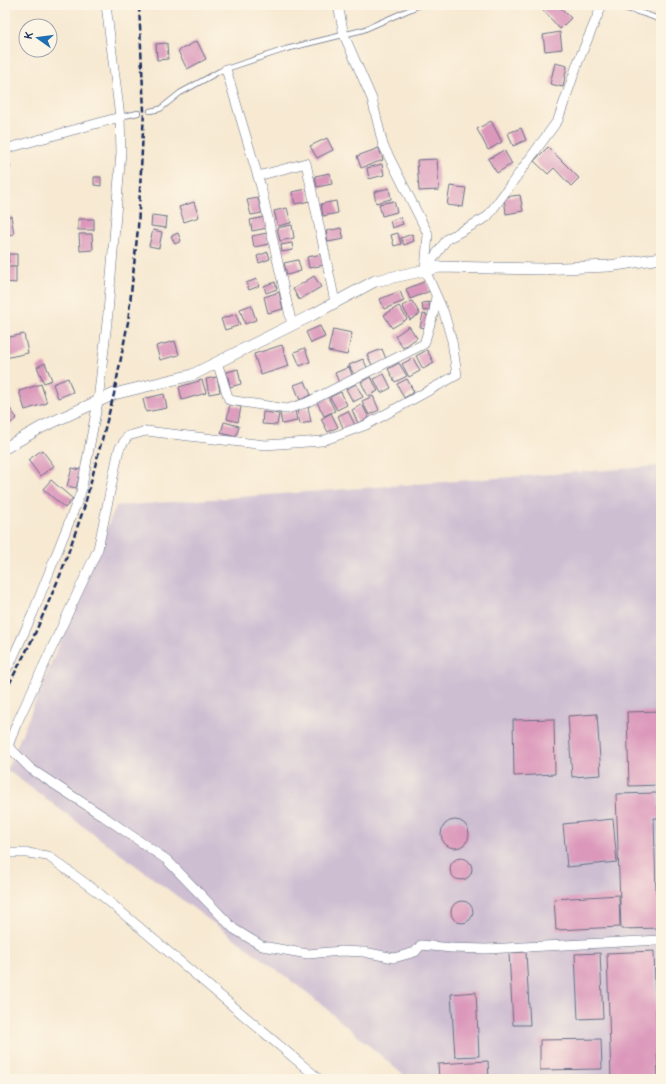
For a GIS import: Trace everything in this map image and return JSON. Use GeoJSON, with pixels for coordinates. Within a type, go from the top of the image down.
{"type":"FeatureCollection","features":[{"type":"Feature","properties":{"kind":"street"},"geometry":{"type":"LineString","coordinates":[[5,671],[10,664],[33,613],[81,492],[98,401],[108,313],[121,152],[120,117],[106,5]]}},
{"type":"Feature","properties":{"kind":"street"},"geometry":{"type":"LineString","coordinates":[[338,5],[344,35],[372,99],[383,145],[428,234],[425,270],[444,313],[452,341],[457,375],[366,425],[322,441],[265,445],[146,431],[128,436],[119,449],[98,549],[16,725],[8,746],[31,769],[167,860],[234,929],[262,946],[308,954],[340,951],[364,952],[394,958],[415,952],[421,946],[486,949],[661,940]]}},
{"type":"Feature","properties":{"kind":"street"},"geometry":{"type":"LineString","coordinates":[[425,270],[447,239],[487,217],[558,120],[578,62],[602,5]]}},
{"type":"Feature","properties":{"kind":"street"},"geometry":{"type":"LineString","coordinates":[[226,69],[258,176],[292,325]]}},
{"type":"Feature","properties":{"kind":"street"},"geometry":{"type":"LineString","coordinates":[[5,149],[120,117]]}},
{"type":"Feature","properties":{"kind":"street"},"geometry":{"type":"LineString","coordinates":[[258,176],[306,163],[335,302]]}},
{"type":"Feature","properties":{"kind":"street"},"geometry":{"type":"LineString","coordinates":[[5,448],[42,427],[114,394],[192,375],[292,325],[375,280],[440,267],[540,269],[609,266],[661,258]]}},
{"type":"Feature","properties":{"kind":"street"},"geometry":{"type":"LineString","coordinates":[[217,362],[228,400],[287,409],[306,402],[424,344],[434,312],[436,295]]}},
{"type":"Feature","properties":{"kind":"street"},"geometry":{"type":"LineString","coordinates":[[5,855],[10,853],[27,853],[48,856],[100,894],[319,1079]]}},
{"type":"Feature","properties":{"kind":"lane"},"geometry":{"type":"LineString","coordinates":[[150,111],[160,109],[180,93],[220,71],[286,49],[363,30],[420,5]]}},
{"type":"Feature","properties":{"kind":"lane"},"geometry":{"type":"LineString","coordinates":[[608,5],[622,7],[661,20]]}},
{"type":"Feature","properties":{"kind":"lane"},"geometry":{"type":"LineString","coordinates":[[120,117],[138,113]]}},
{"type":"Feature","properties":{"kind":"shaded area"},"geometry":{"type":"Polygon","coordinates":[[[661,466],[661,1079],[408,1079],[309,994],[7,770],[116,506],[661,466]]]}},
{"type":"Feature","properties":{"kind":"building"},"geometry":{"type":"Polygon","coordinates":[[[547,5],[558,5],[571,18],[560,29],[542,9],[547,5]]]}},
{"type":"Feature","properties":{"kind":"building"},"geometry":{"type":"Polygon","coordinates":[[[560,32],[562,49],[545,51],[543,35],[560,32]]]}},
{"type":"Feature","properties":{"kind":"building"},"geometry":{"type":"Polygon","coordinates":[[[197,41],[206,59],[187,69],[178,51],[197,41]]]}},
{"type":"Feature","properties":{"kind":"building"},"geometry":{"type":"Polygon","coordinates":[[[167,43],[168,59],[157,60],[156,44],[167,43]]]}},
{"type":"Feature","properties":{"kind":"building"},"geometry":{"type":"Polygon","coordinates":[[[555,63],[567,66],[563,87],[550,84],[555,63]]]}},
{"type":"Feature","properties":{"kind":"building"},"geometry":{"type":"Polygon","coordinates":[[[491,121],[502,142],[488,150],[477,129],[491,121]]]}},
{"type":"Feature","properties":{"kind":"building"},"geometry":{"type":"Polygon","coordinates":[[[521,128],[526,140],[513,146],[508,133],[521,128]]]}},
{"type":"Feature","properties":{"kind":"building"},"geometry":{"type":"Polygon","coordinates":[[[327,138],[333,150],[317,158],[310,146],[327,138]]]}},
{"type":"Feature","properties":{"kind":"building"},"geometry":{"type":"Polygon","coordinates":[[[548,147],[579,178],[571,186],[554,168],[548,174],[534,161],[548,147]]]}},
{"type":"Feature","properties":{"kind":"building"},"geometry":{"type":"Polygon","coordinates":[[[379,148],[383,160],[361,168],[357,156],[379,148]]]}},
{"type":"Feature","properties":{"kind":"building"},"geometry":{"type":"Polygon","coordinates":[[[504,150],[512,164],[497,173],[488,159],[504,150]]]}},
{"type":"Feature","properties":{"kind":"building"},"geometry":{"type":"Polygon","coordinates":[[[437,159],[439,190],[419,191],[417,160],[437,159]]]}},
{"type":"Feature","properties":{"kind":"building"},"geometry":{"type":"Polygon","coordinates":[[[5,164],[10,164],[10,169],[5,169],[5,164]]]}},
{"type":"Feature","properties":{"kind":"building"},"geometry":{"type":"Polygon","coordinates":[[[382,164],[384,175],[369,179],[367,168],[382,164]]]}},
{"type":"Feature","properties":{"kind":"building"},"geometry":{"type":"Polygon","coordinates":[[[330,173],[332,184],[317,187],[315,176],[330,173]]]}},
{"type":"Feature","properties":{"kind":"building"},"geometry":{"type":"Polygon","coordinates":[[[94,177],[101,177],[101,186],[94,185],[94,177]]]}},
{"type":"Feature","properties":{"kind":"building"},"geometry":{"type":"Polygon","coordinates":[[[450,186],[466,188],[463,207],[447,205],[450,186]]]}},
{"type":"Feature","properties":{"kind":"building"},"geometry":{"type":"Polygon","coordinates":[[[389,188],[391,199],[376,203],[374,192],[389,188]]]}},
{"type":"Feature","properties":{"kind":"building"},"geometry":{"type":"Polygon","coordinates":[[[307,189],[310,201],[295,204],[292,192],[307,189]]]}},
{"type":"Feature","properties":{"kind":"building"},"geometry":{"type":"Polygon","coordinates":[[[520,195],[523,211],[506,214],[504,197],[520,195]]]}},
{"type":"Feature","properties":{"kind":"building"},"geometry":{"type":"Polygon","coordinates":[[[258,198],[262,213],[251,215],[247,200],[258,198]]]}},
{"type":"Feature","properties":{"kind":"building"},"geometry":{"type":"Polygon","coordinates":[[[336,201],[338,213],[323,216],[321,204],[336,201]]]}},
{"type":"Feature","properties":{"kind":"building"},"geometry":{"type":"Polygon","coordinates":[[[394,201],[397,212],[382,216],[379,204],[394,201]]]}},
{"type":"Feature","properties":{"kind":"building"},"geometry":{"type":"Polygon","coordinates":[[[194,202],[199,217],[184,222],[179,207],[194,202]]]}},
{"type":"Feature","properties":{"kind":"building"},"geometry":{"type":"Polygon","coordinates":[[[287,208],[291,223],[278,226],[274,211],[287,208]]]}},
{"type":"Feature","properties":{"kind":"building"},"geometry":{"type":"Polygon","coordinates":[[[152,215],[167,217],[166,228],[151,226],[152,215]]]}},
{"type":"Feature","properties":{"kind":"building"},"geometry":{"type":"Polygon","coordinates":[[[11,216],[14,234],[5,236],[5,217],[11,216]]]}},
{"type":"Feature","properties":{"kind":"building"},"geometry":{"type":"Polygon","coordinates":[[[265,217],[267,228],[252,231],[250,220],[265,217]]]}},
{"type":"Feature","properties":{"kind":"building"},"geometry":{"type":"Polygon","coordinates":[[[400,217],[403,224],[392,228],[390,221],[400,217]]]}},
{"type":"Feature","properties":{"kind":"building"},"geometry":{"type":"Polygon","coordinates":[[[78,219],[94,219],[94,230],[78,230],[78,219]]]}},
{"type":"Feature","properties":{"kind":"building"},"geometry":{"type":"Polygon","coordinates":[[[292,225],[294,238],[280,241],[277,228],[292,225]]]}},
{"type":"Feature","properties":{"kind":"building"},"geometry":{"type":"Polygon","coordinates":[[[341,228],[344,239],[328,242],[326,231],[341,228]]]}},
{"type":"Feature","properties":{"kind":"building"},"geometry":{"type":"Polygon","coordinates":[[[153,230],[162,232],[159,248],[149,246],[153,230]]]}},
{"type":"Feature","properties":{"kind":"building"},"geometry":{"type":"Polygon","coordinates":[[[178,233],[181,241],[175,244],[171,236],[178,233]]]}},
{"type":"Feature","properties":{"kind":"building"},"geometry":{"type":"Polygon","coordinates":[[[267,233],[269,244],[254,247],[252,236],[267,233]]]}},
{"type":"Feature","properties":{"kind":"building"},"geometry":{"type":"Polygon","coordinates":[[[398,233],[401,244],[394,246],[391,235],[398,233]]]}},
{"type":"Feature","properties":{"kind":"building"},"geometry":{"type":"Polygon","coordinates":[[[79,234],[92,234],[93,250],[80,251],[79,234]]]}},
{"type":"Feature","properties":{"kind":"building"},"geometry":{"type":"Polygon","coordinates":[[[412,234],[414,241],[404,245],[401,238],[412,234]]]}},
{"type":"Feature","properties":{"kind":"building"},"geometry":{"type":"Polygon","coordinates":[[[292,243],[293,250],[282,252],[281,245],[292,243]]]}},
{"type":"Feature","properties":{"kind":"building"},"geometry":{"type":"Polygon","coordinates":[[[268,252],[270,259],[259,263],[257,256],[268,252]]]}},
{"type":"Feature","properties":{"kind":"building"},"geometry":{"type":"Polygon","coordinates":[[[8,254],[17,254],[17,266],[5,266],[5,262],[9,262],[8,254]]]}},
{"type":"Feature","properties":{"kind":"building"},"geometry":{"type":"Polygon","coordinates":[[[322,254],[324,265],[309,268],[307,257],[322,254]]]}},
{"type":"Feature","properties":{"kind":"building"},"geometry":{"type":"Polygon","coordinates":[[[298,260],[301,271],[287,275],[284,263],[298,260]]]}},
{"type":"Feature","properties":{"kind":"building"},"geometry":{"type":"Polygon","coordinates":[[[5,267],[16,267],[16,283],[5,282],[5,267]]]}},
{"type":"Feature","properties":{"kind":"building"},"geometry":{"type":"Polygon","coordinates":[[[314,276],[321,287],[299,300],[293,289],[314,276]]]}},
{"type":"Feature","properties":{"kind":"building"},"geometry":{"type":"Polygon","coordinates":[[[257,279],[259,286],[249,290],[246,283],[257,279]]]}},
{"type":"Feature","properties":{"kind":"building"},"geometry":{"type":"Polygon","coordinates":[[[426,281],[430,291],[410,299],[406,289],[426,281]]]}},
{"type":"Feature","properties":{"kind":"building"},"geometry":{"type":"Polygon","coordinates":[[[275,282],[277,289],[266,293],[264,286],[275,282]]]}},
{"type":"Feature","properties":{"kind":"building"},"geometry":{"type":"Polygon","coordinates":[[[400,291],[404,301],[384,309],[380,299],[400,291]]]}},
{"type":"Feature","properties":{"kind":"building"},"geometry":{"type":"Polygon","coordinates":[[[279,292],[283,309],[268,313],[264,297],[279,292]]]}},
{"type":"Feature","properties":{"kind":"building"},"geometry":{"type":"Polygon","coordinates":[[[412,301],[420,314],[410,320],[402,306],[412,301]]]}},
{"type":"Feature","properties":{"kind":"building"},"geometry":{"type":"Polygon","coordinates":[[[429,302],[430,310],[423,311],[422,303],[429,302]]]}},
{"type":"Feature","properties":{"kind":"building"},"geometry":{"type":"Polygon","coordinates":[[[251,305],[256,320],[245,324],[240,309],[251,305]]]}},
{"type":"Feature","properties":{"kind":"building"},"geometry":{"type":"Polygon","coordinates":[[[399,306],[407,319],[392,328],[384,315],[399,306]]]}},
{"type":"Feature","properties":{"kind":"building"},"geometry":{"type":"Polygon","coordinates":[[[236,314],[240,325],[225,330],[221,319],[236,314]]]}},
{"type":"Feature","properties":{"kind":"building"},"geometry":{"type":"Polygon","coordinates":[[[423,314],[430,316],[427,328],[420,327],[423,314]]]}},
{"type":"Feature","properties":{"kind":"building"},"geometry":{"type":"Polygon","coordinates":[[[320,326],[325,337],[311,343],[306,332],[320,326]]]}},
{"type":"Feature","properties":{"kind":"building"},"geometry":{"type":"Polygon","coordinates":[[[409,326],[417,338],[403,348],[395,336],[409,326]]]}},
{"type":"Feature","properties":{"kind":"building"},"geometry":{"type":"Polygon","coordinates":[[[333,329],[352,333],[347,355],[328,351],[333,329]]]}},
{"type":"Feature","properties":{"kind":"building"},"geometry":{"type":"Polygon","coordinates":[[[24,334],[28,353],[5,358],[5,338],[24,334]]]}},
{"type":"Feature","properties":{"kind":"building"},"geometry":{"type":"Polygon","coordinates":[[[175,341],[179,355],[160,360],[156,346],[175,341]]]}},
{"type":"Feature","properties":{"kind":"building"},"geometry":{"type":"Polygon","coordinates":[[[282,345],[289,366],[261,375],[254,354],[282,345]]]}},
{"type":"Feature","properties":{"kind":"building"},"geometry":{"type":"Polygon","coordinates":[[[305,348],[310,362],[300,366],[294,352],[305,348]]]}},
{"type":"Feature","properties":{"kind":"building"},"geometry":{"type":"Polygon","coordinates":[[[382,349],[386,359],[372,365],[367,355],[382,349]]]}},
{"type":"Feature","properties":{"kind":"building"},"geometry":{"type":"Polygon","coordinates":[[[427,350],[434,363],[423,369],[416,356],[427,350]]]}},
{"type":"Feature","properties":{"kind":"building"},"geometry":{"type":"Polygon","coordinates":[[[413,358],[420,371],[409,377],[402,364],[413,358]]]}},
{"type":"Feature","properties":{"kind":"building"},"geometry":{"type":"Polygon","coordinates":[[[363,359],[368,369],[354,375],[349,365],[363,359]]]}},
{"type":"Feature","properties":{"kind":"building"},"geometry":{"type":"Polygon","coordinates":[[[45,363],[52,380],[44,383],[37,367],[45,363]]]}},
{"type":"Feature","properties":{"kind":"building"},"geometry":{"type":"Polygon","coordinates":[[[399,363],[407,376],[395,382],[388,369],[399,363]]]}},
{"type":"Feature","properties":{"kind":"building"},"geometry":{"type":"Polygon","coordinates":[[[349,367],[353,378],[339,383],[335,373],[349,367]]]}},
{"type":"Feature","properties":{"kind":"building"},"geometry":{"type":"Polygon","coordinates":[[[238,369],[241,384],[230,387],[227,372],[238,369]]]}},
{"type":"Feature","properties":{"kind":"building"},"geometry":{"type":"Polygon","coordinates":[[[384,374],[391,388],[381,393],[374,379],[384,374]]]}},
{"type":"Feature","properties":{"kind":"building"},"geometry":{"type":"Polygon","coordinates":[[[217,377],[220,392],[209,394],[206,379],[217,377]]]}},
{"type":"Feature","properties":{"kind":"building"},"geometry":{"type":"Polygon","coordinates":[[[371,377],[378,391],[368,396],[361,382],[371,377]]]}},
{"type":"Feature","properties":{"kind":"building"},"geometry":{"type":"Polygon","coordinates":[[[68,378],[73,392],[58,398],[53,384],[68,378]]]}},
{"type":"Feature","properties":{"kind":"building"},"geometry":{"type":"Polygon","coordinates":[[[407,379],[414,392],[404,398],[397,384],[407,379]]]}},
{"type":"Feature","properties":{"kind":"building"},"geometry":{"type":"Polygon","coordinates":[[[202,380],[206,393],[182,400],[179,387],[202,380]]]}},
{"type":"Feature","properties":{"kind":"building"},"geometry":{"type":"Polygon","coordinates":[[[305,381],[311,395],[300,400],[294,385],[305,381]]]}},
{"type":"Feature","properties":{"kind":"building"},"geometry":{"type":"Polygon","coordinates":[[[41,384],[47,403],[25,410],[19,391],[41,384]]]}},
{"type":"Feature","properties":{"kind":"building"},"geometry":{"type":"Polygon","coordinates":[[[356,384],[363,397],[353,402],[346,389],[356,384]]]}},
{"type":"Feature","properties":{"kind":"building"},"geometry":{"type":"Polygon","coordinates":[[[341,392],[347,405],[337,410],[330,397],[341,392]]]}},
{"type":"Feature","properties":{"kind":"building"},"geometry":{"type":"Polygon","coordinates":[[[164,394],[167,408],[146,412],[143,399],[164,394]]]}},
{"type":"Feature","properties":{"kind":"building"},"geometry":{"type":"Polygon","coordinates":[[[373,396],[379,410],[369,415],[362,401],[373,396]]]}},
{"type":"Feature","properties":{"kind":"building"},"geometry":{"type":"Polygon","coordinates":[[[328,397],[335,411],[324,416],[317,402],[328,397]]]}},
{"type":"Feature","properties":{"kind":"building"},"geometry":{"type":"Polygon","coordinates":[[[5,402],[17,418],[5,428],[5,402]]]}},
{"type":"Feature","properties":{"kind":"building"},"geometry":{"type":"Polygon","coordinates":[[[230,404],[241,407],[238,422],[227,419],[230,404]]]}},
{"type":"Feature","properties":{"kind":"building"},"geometry":{"type":"Polygon","coordinates":[[[362,404],[369,418],[358,423],[352,410],[362,404]]]}},
{"type":"Feature","properties":{"kind":"building"},"geometry":{"type":"Polygon","coordinates":[[[308,407],[311,422],[300,424],[297,409],[308,407]]]}},
{"type":"Feature","properties":{"kind":"building"},"geometry":{"type":"Polygon","coordinates":[[[295,410],[297,421],[282,424],[280,413],[295,410]]]}},
{"type":"Feature","properties":{"kind":"building"},"geometry":{"type":"Polygon","coordinates":[[[348,411],[355,425],[344,430],[338,416],[348,411]]]}},
{"type":"Feature","properties":{"kind":"building"},"geometry":{"type":"Polygon","coordinates":[[[263,412],[279,414],[277,425],[262,424],[263,412]]]}},
{"type":"Feature","properties":{"kind":"building"},"geometry":{"type":"Polygon","coordinates":[[[331,413],[338,427],[328,432],[321,419],[331,413]]]}},
{"type":"Feature","properties":{"kind":"building"},"geometry":{"type":"Polygon","coordinates":[[[224,422],[239,426],[236,437],[221,433],[224,422]]]}},
{"type":"Feature","properties":{"kind":"building"},"geometry":{"type":"Polygon","coordinates":[[[42,450],[54,466],[40,476],[28,460],[42,450]]]}},
{"type":"Feature","properties":{"kind":"building"},"geometry":{"type":"Polygon","coordinates":[[[72,468],[81,470],[76,488],[67,486],[72,468]]]}},
{"type":"Feature","properties":{"kind":"building"},"geometry":{"type":"Polygon","coordinates":[[[51,480],[73,499],[65,508],[43,489],[51,480]]]}},
{"type":"Feature","properties":{"kind":"building"},"geometry":{"type":"Polygon","coordinates":[[[5,638],[8,638],[7,649],[5,649],[5,638]]]}},
{"type":"Feature","properties":{"kind":"building"},"geometry":{"type":"Polygon","coordinates":[[[660,711],[661,785],[629,786],[627,712],[660,711]]]}},
{"type":"Feature","properties":{"kind":"building"},"geometry":{"type":"Polygon","coordinates":[[[597,714],[601,775],[572,777],[568,716],[597,714]]]}},
{"type":"Feature","properties":{"kind":"building"},"geometry":{"type":"Polygon","coordinates":[[[554,719],[555,774],[514,776],[513,720],[554,719]]]}},
{"type":"Feature","properties":{"kind":"building"},"geometry":{"type":"Polygon","coordinates":[[[658,793],[658,809],[661,809],[661,818],[654,818],[656,893],[661,893],[661,928],[621,929],[616,794],[658,793]]]}},
{"type":"Feature","properties":{"kind":"building"},"geometry":{"type":"Polygon","coordinates":[[[613,819],[617,862],[567,867],[563,824],[613,819]]]}},
{"type":"Feature","properties":{"kind":"building"},"geometry":{"type":"Polygon","coordinates":[[[455,820],[465,824],[469,834],[465,844],[455,848],[445,844],[441,834],[445,824],[455,820]]]}},
{"type":"Feature","properties":{"kind":"building"},"geometry":{"type":"Polygon","coordinates":[[[461,858],[469,861],[472,869],[469,877],[461,880],[453,877],[450,869],[453,861],[461,858]]]}},
{"type":"Feature","properties":{"kind":"building"},"geometry":{"type":"Polygon","coordinates":[[[619,895],[620,927],[556,930],[554,899],[619,895]]]}},
{"type":"Feature","properties":{"kind":"building"},"geometry":{"type":"Polygon","coordinates":[[[462,901],[470,904],[473,912],[470,920],[462,923],[454,920],[451,912],[454,904],[462,901]]]}},
{"type":"Feature","properties":{"kind":"building"},"geometry":{"type":"Polygon","coordinates":[[[654,951],[658,1079],[611,1079],[607,953],[654,951]]]}},
{"type":"Feature","properties":{"kind":"building"},"geometry":{"type":"Polygon","coordinates":[[[526,952],[530,1025],[513,1025],[509,953],[526,952]]]}},
{"type":"Feature","properties":{"kind":"building"},"geometry":{"type":"Polygon","coordinates":[[[600,953],[603,1018],[578,1019],[575,954],[600,953]]]}},
{"type":"Feature","properties":{"kind":"building"},"geometry":{"type":"Polygon","coordinates":[[[476,992],[479,1056],[455,1057],[451,994],[476,992]]]}},
{"type":"Feature","properties":{"kind":"building"},"geometry":{"type":"Polygon","coordinates":[[[601,1039],[602,1069],[540,1070],[540,1040],[601,1039]]]}},
{"type":"Feature","properties":{"kind":"building"},"geometry":{"type":"Polygon","coordinates":[[[488,1061],[489,1079],[439,1079],[438,1064],[488,1061]]]}},
{"type":"Feature","properties":{"kind":"building"},"geometry":{"type":"Polygon","coordinates":[[[598,1076],[598,1079],[561,1079],[561,1077],[598,1076]]]}},
{"type":"Feature","properties":{"kind":"railway"},"geometry":{"type":"LineString","coordinates":[[5,692],[33,638],[61,573],[84,508],[114,394],[128,322],[138,228],[144,111],[139,5]]}}]}
